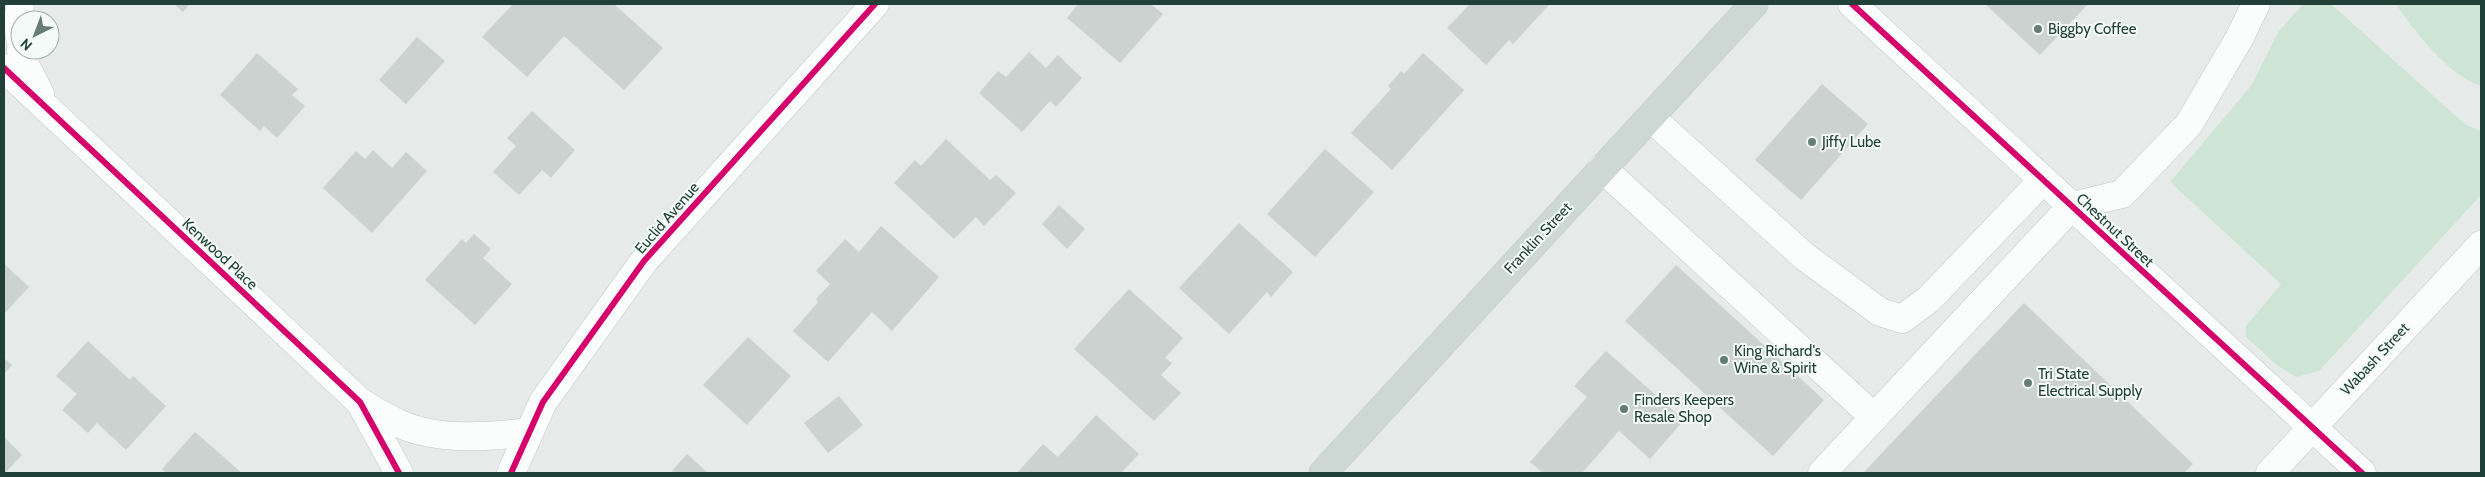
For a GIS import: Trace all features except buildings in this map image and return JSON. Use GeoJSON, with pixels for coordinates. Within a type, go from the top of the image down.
{"type":"FeatureCollection","features":[{"type":"Feature","properties":{"kind":"main road","name":"Franklin Street"},"geometry":{"type":"LineString","coordinates":[[1323,473],[1754,4]]}},
{"type":"Feature","properties":{"kind":"street","name":"Euclid Avenue"},"geometry":{"type":"LineString","coordinates":[[511,473],[543,402],[644,261],[874,4]]}},
{"type":"Feature","properties":{"kind":"street","name":"Chestnut Street"},"geometry":{"type":"LineString","coordinates":[[1852,4],[2362,473]]}},
{"type":"Feature","properties":{"kind":"street"},"geometry":{"type":"LineString","coordinates":[[1822,473],[2072,206],[2122,194],[2189,124],[2240,37],[2256,4]]}},
{"type":"Feature","properties":{"kind":"street"},"geometry":{"type":"LineString","coordinates":[[23,60],[50,113]]}},
{"type":"Feature","properties":{"kind":"street","name":"Kenwood Place"},"geometry":{"type":"LineString","coordinates":[[4,68],[360,402],[401,425],[447,436],[506,435],[529,432]]}},
{"type":"Feature","properties":{"kind":"street"},"geometry":{"type":"LineString","coordinates":[[1650,117],[1804,256],[1880,312],[1902,319],[1929,299],[2043,180]]}},
{"type":"Feature","properties":{"kind":"street"},"geometry":{"type":"LineString","coordinates":[[1602,168],[1874,417]]}},
{"type":"Feature","properties":{"kind":"street","name":"Wabash Street"},"geometry":{"type":"LineString","coordinates":[[2270,473],[2481,245]]}},
{"type":"Feature","properties":{"kind":"street","name":"Kenwood Place"},"geometry":{"type":"LineString","coordinates":[[360,402],[399,473]]}},
{"type":"Feature","properties":{"kind":"green space"},"geometry":{"type":"Polygon","coordinates":[[[2303,4],[2331,4],[2466,125],[2481,131],[2481,195],[2319,371],[2296,377],[2278,366],[2246,337],[2246,326],[2281,284],[2170,182],[2251,86],[2279,31],[2303,4]]]}},
{"type":"Feature","properties":{"kind":"green space"},"geometry":{"type":"Polygon","coordinates":[[[2396,4],[2481,4],[2481,86],[2469,81],[2445,63],[2412,27],[2396,4]]]}},
{"type":"Feature","properties":{"kind":"cycle path"},"geometry":{"type":"LineString","coordinates":[[511,473],[543,402],[644,261],[875,4]]}},
{"type":"Feature","properties":{"kind":"cycle path"},"geometry":{"type":"LineString","coordinates":[[1852,4],[2362,473]]}},
{"type":"Feature","properties":{"kind":"cycle path"},"geometry":{"type":"LineString","coordinates":[[4,68],[360,402],[399,473]]}},
{"type":"Feature","properties":{"kind":"place","name":"Biggby Coffee"},"geometry":{"type":"Point","coordinates":[2038,29]}},
{"type":"Feature","properties":{"kind":"place","name":"Jiffy Lube"},"geometry":{"type":"Point","coordinates":[1812,142]}},
{"type":"Feature","properties":{"kind":"place","name":"King Richard's Wine & Spirit"},"geometry":{"type":"Point","coordinates":[1724,360]}},
{"type":"Feature","properties":{"kind":"place","name":"Tri State Electrical Supply"},"geometry":{"type":"Point","coordinates":[2028,383]}},
{"type":"Feature","properties":{"kind":"place","name":"Finders Keepers Resale Shop"},"geometry":{"type":"Point","coordinates":[1624,409]}}]}
